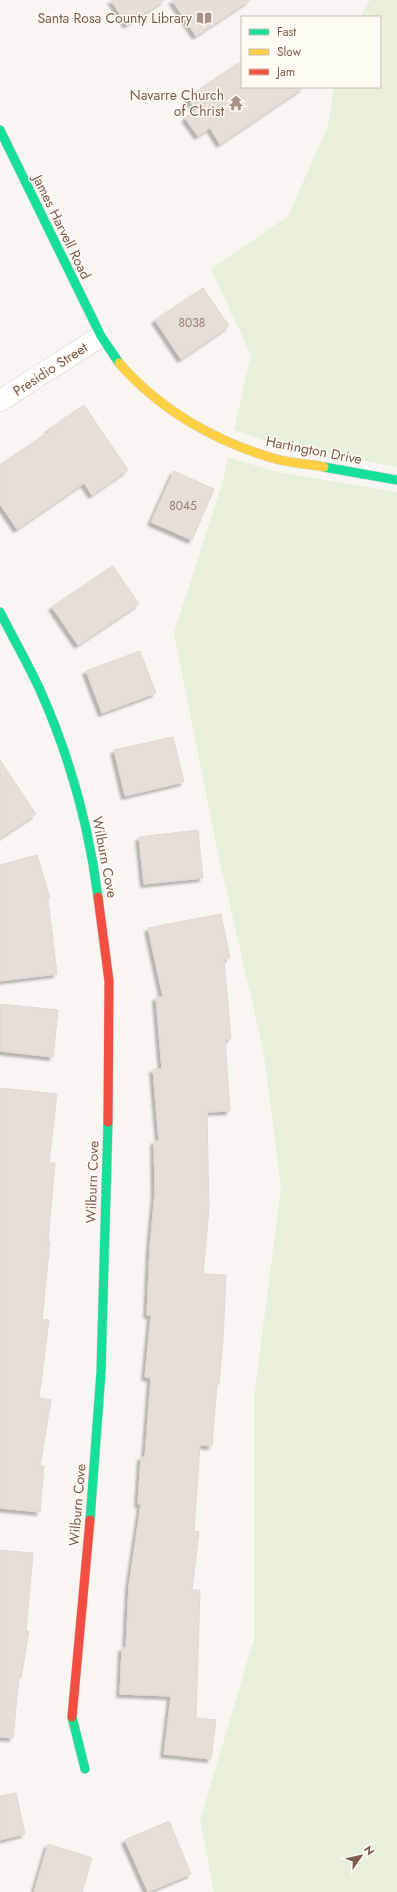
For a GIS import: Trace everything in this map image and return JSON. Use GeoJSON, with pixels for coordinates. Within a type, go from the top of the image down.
{"type":"FeatureCollection","features":[{"type":"Feature","properties":{"kind":"street","name":"James Harvell Road"},"geometry":{"type":"LineString","coordinates":[[0,130],[101,336]]}},
{"type":"Feature","properties":{"kind":"street","name":"Presidio Street"},"geometry":{"type":"LineString","coordinates":[[0,401],[101,336]]}},
{"type":"Feature","properties":{"kind":"street","name":"Hartington Drive"},"geometry":{"type":"LineString","coordinates":[[101,336],[114,358],[151,396],[180,417],[234,445],[277,459],[397,480]]}},
{"type":"Feature","properties":{"kind":"street","name":"Wilburn Cove"},"geometry":{"type":"LineString","coordinates":[[0,612],[40,690],[69,764],[83,816],[94,870],[109,981],[109,1098],[101,1372],[93,1495],[71,1714],[85,1769]]}},
{"type":"Feature","properties":{"kind":"green space"},"geometry":{"type":"Polygon","coordinates":[[[370,0],[397,0],[397,467],[282,446],[234,430],[251,355],[211,269],[288,216],[328,126],[334,88],[381,88],[381,16],[361,16],[370,0]]]}},
{"type":"Feature","properties":{"kind":"green space"},"geometry":{"type":"Polygon","coordinates":[[[228,457],[273,471],[397,492],[397,1892],[214,1892],[200,1820],[254,1639],[254,1399],[281,1186],[263,1049],[219,858],[174,633],[222,484],[228,457]]]}},
{"type":"Feature","properties":{"kind":"building","name":"Santa Rosa County Library"},"geometry":{"type":"Polygon","coordinates":[[[111,0],[165,0],[127,25],[111,0]]]}},
{"type":"Feature","properties":{"kind":"building","name":"Santa Rosa County Library"},"geometry":{"type":"Polygon","coordinates":[[[172,0],[250,0],[196,36],[172,0]]]}},
{"type":"Feature","properties":{"kind":"building","name":"Navarre Church of Christ"},"geometry":{"type":"Polygon","coordinates":[[[241,62],[241,88],[303,88],[220,144],[210,128],[198,136],[185,118],[196,110],[188,97],[241,62]]]}},
{"type":"Feature","properties":{"kind":"building"},"geometry":{"type":"Polygon","coordinates":[[[203,288],[229,326],[181,359],[155,320],[203,288]]]}},
{"type":"Feature","properties":{"kind":"building"},"geometry":{"type":"Polygon","coordinates":[[[84,405],[128,470],[92,495],[84,483],[17,529],[0,504],[0,465],[49,432],[48,430],[84,405]]]}},
{"type":"Feature","properties":{"kind":"building"},"geometry":{"type":"Polygon","coordinates":[[[174,471],[214,489],[192,540],[151,522],[174,471]]]}},
{"type":"Feature","properties":{"kind":"building"},"geometry":{"type":"Polygon","coordinates":[[[113,566],[139,604],[78,645],[52,607],[113,566]]]}},
{"type":"Feature","properties":{"kind":"building"},"geometry":{"type":"Polygon","coordinates":[[[140,651],[156,693],[102,713],[86,671],[140,651]]]}},
{"type":"Feature","properties":{"kind":"building"},"geometry":{"type":"Polygon","coordinates":[[[173,737],[184,782],[125,796],[114,750],[173,737]]]}},
{"type":"Feature","properties":{"kind":"building"},"geometry":{"type":"Polygon","coordinates":[[[0,760],[36,814],[0,838],[0,760]]]}},
{"type":"Feature","properties":{"kind":"building"},"geometry":{"type":"Polygon","coordinates":[[[198,830],[203,878],[144,884],[139,837],[198,830]]]}},
{"type":"Feature","properties":{"kind":"building"},"geometry":{"type":"Polygon","coordinates":[[[37,855],[50,898],[48,899],[57,974],[0,981],[0,865],[37,855]]]}},
{"type":"Feature","properties":{"kind":"building"},"geometry":{"type":"Polygon","coordinates":[[[221,914],[230,958],[224,959],[231,1039],[225,1039],[230,1111],[207,1112],[209,1209],[203,1274],[226,1275],[223,1339],[219,1384],[217,1384],[212,1446],[200,1445],[194,1531],[199,1532],[192,1590],[200,1590],[196,1718],[216,1720],[211,1759],[164,1754],[171,1696],[120,1694],[122,1648],[126,1648],[129,1586],[141,1504],[138,1504],[141,1457],[145,1457],[151,1378],[145,1377],[151,1315],[147,1315],[150,1247],[155,1193],[154,1141],[159,1141],[153,1069],[162,1069],[156,997],[163,997],[148,928],[221,914]]]}},
{"type":"Feature","properties":{"kind":"building"},"geometry":{"type":"Polygon","coordinates":[[[1,1004],[58,1010],[53,1057],[0,1051],[1,1004]]]}},
{"type":"Feature","properties":{"kind":"building"},"geometry":{"type":"Polygon","coordinates":[[[0,1088],[57,1094],[49,1163],[55,1163],[48,1241],[50,1242],[42,1319],[49,1320],[39,1398],[51,1400],[40,1466],[44,1466],[40,1512],[0,1508],[0,1088]]]}},
{"type":"Feature","properties":{"kind":"building"},"geometry":{"type":"Polygon","coordinates":[[[0,1550],[33,1553],[26,1631],[29,1631],[21,1678],[19,1677],[13,1738],[0,1737],[0,1550]]]}},
{"type":"Feature","properties":{"kind":"building"},"geometry":{"type":"Polygon","coordinates":[[[16,1793],[25,1834],[0,1840],[0,1796],[16,1793]]]}},
{"type":"Feature","properties":{"kind":"building"},"geometry":{"type":"Polygon","coordinates":[[[169,1821],[191,1874],[148,1892],[125,1840],[169,1821]]]}},
{"type":"Feature","properties":{"kind":"building"},"geometry":{"type":"Polygon","coordinates":[[[48,1844],[92,1858],[82,1892],[34,1892],[48,1844]]]}},
{"type":"Feature","properties":{"kind":"traffic: fast"},"geometry":{"type":"LineString","coordinates":[[0,130],[101,336],[119,363]]}},
{"type":"Feature","properties":{"kind":"traffic: fast"},"geometry":{"type":"LineString","coordinates":[[324,467],[397,480]]}},
{"type":"Feature","properties":{"kind":"traffic: fast"},"geometry":{"type":"LineString","coordinates":[[0,612],[31,670],[69,765],[89,844],[98,897]]}},
{"type":"Feature","properties":{"kind":"traffic: fast"},"geometry":{"type":"LineString","coordinates":[[90,1520],[101,1372],[108,1122]]}},
{"type":"Feature","properties":{"kind":"traffic: fast"},"geometry":{"type":"LineString","coordinates":[[72,1717],[85,1769]]}},
{"type":"Feature","properties":{"kind":"traffic: slow"},"geometry":{"type":"LineString","coordinates":[[119,363],[135,380],[171,410],[211,434],[254,452],[276,459],[324,467]]}},
{"type":"Feature","properties":{"kind":"traffic: jam"},"geometry":{"type":"LineString","coordinates":[[98,897],[109,981],[108,1122]]}},
{"type":"Feature","properties":{"kind":"traffic: jam"},"geometry":{"type":"LineString","coordinates":[[72,1717],[90,1520]]}},
{"type":"Feature","properties":{"kind":"place","name":"Santa Rosa County Library"},"geometry":{"type":"Point","coordinates":[204,18]}},
{"type":"Feature","properties":{"kind":"place","name":"Navarre Church of Christ"},"geometry":{"type":"Point","coordinates":[236,103]}}]}
